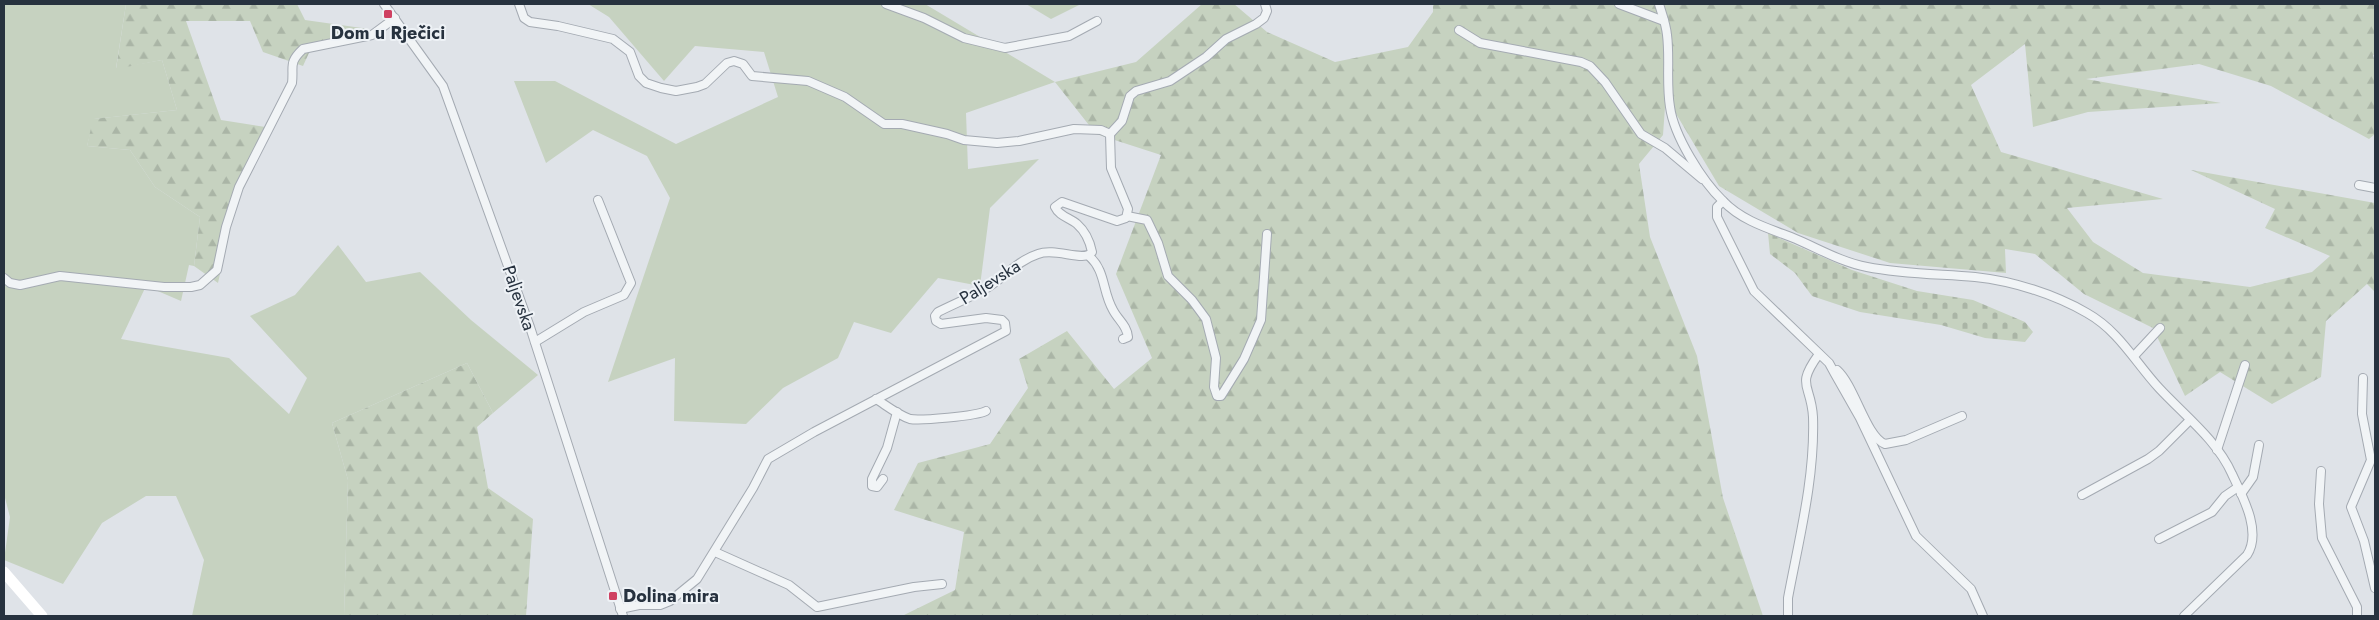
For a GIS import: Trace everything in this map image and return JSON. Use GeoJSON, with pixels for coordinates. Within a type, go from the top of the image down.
{"type":"FeatureCollection","features":[{"type":"Feature","properties":{"kind":"main road"},"geometry":{"type":"LineString","coordinates":[[4,572],[42,616]]}},
{"type":"Feature","properties":{"kind":"street","name":"Paljevska"},"geometry":{"type":"LineString","coordinates":[[384,4],[443,86],[535,342],[621,613],[639,605],[660,605],[670,601],[697,579],[754,488],[768,459],[876,399],[1006,331],[1006,323],[996,319],[941,324],[936,321],[938,312],[988,287],[1014,266],[1037,254],[1055,251],[1084,258],[1089,256]]}},
{"type":"Feature","properties":{"kind":"street"},"geometry":{"type":"LineString","coordinates":[[519,4],[524,18],[530,22],[558,26],[613,39],[630,52],[639,76],[646,83],[661,88],[676,90],[697,87],[705,84],[727,63],[734,61],[743,64],[752,76],[808,81],[845,97],[884,124],[902,124],[947,134],[964,140],[991,143],[1027,140],[1074,129],[1101,130],[1110,134]]}},
{"type":"Feature","properties":{"kind":"street"},"geometry":{"type":"LineString","coordinates":[[886,4],[924,18],[964,38],[1000,48],[1012,48],[1069,36],[1097,22]]}},
{"type":"Feature","properties":{"kind":"street"},"geometry":{"type":"LineString","coordinates":[[1122,340],[1128,337],[1128,331],[1108,300],[1101,269],[1089,256],[1092,252],[1087,238],[1077,224],[1057,212],[1054,207],[1062,202],[1117,221],[1121,221],[1127,216],[1128,209],[1111,168],[1110,134],[1122,121],[1130,96],[1136,91],[1170,81],[1206,57],[1226,39],[1256,24],[1264,18],[1267,11],[1266,4]]}},
{"type":"Feature","properties":{"kind":"street"},"geometry":{"type":"LineString","coordinates":[[1619,4],[1664,21]]}},
{"type":"Feature","properties":{"kind":"street"},"geometry":{"type":"LineString","coordinates":[[1659,4],[1667,34],[1670,108],[1674,126],[1683,144],[1723,202],[1749,220],[1848,262],[1884,270],[1978,278],[2014,285],[2066,302],[2101,322],[2129,348],[2148,376],[2218,450],[2239,491],[2250,519],[2254,538],[2253,546],[2229,574],[2184,616]]}},
{"type":"Feature","properties":{"kind":"street"},"geometry":{"type":"LineString","coordinates":[[4,278],[10,283],[20,285],[60,276],[164,287],[191,287],[200,284],[217,270],[226,226],[239,187],[292,83],[291,66],[295,56],[303,49],[372,35],[395,18]]}},
{"type":"Feature","properties":{"kind":"street"},"geometry":{"type":"LineString","coordinates":[[1460,30],[1480,43],[1581,62],[1590,66],[1609,87],[1641,134],[1665,148],[1711,187]]}},
{"type":"Feature","properties":{"kind":"street"},"geometry":{"type":"LineString","coordinates":[[2359,185],[2375,188]]}},
{"type":"Feature","properties":{"kind":"street"},"geometry":{"type":"LineString","coordinates":[[535,342],[584,312],[624,295],[630,287],[629,278],[598,200]]}},
{"type":"Feature","properties":{"kind":"street"},"geometry":{"type":"LineString","coordinates":[[1723,202],[1718,207],[1717,218],[1754,291],[1845,379],[1874,435],[1885,444],[1906,440],[1962,416]]}},
{"type":"Feature","properties":{"kind":"street"},"geometry":{"type":"LineString","coordinates":[[1127,216],[1147,220],[1158,243],[1168,276],[1192,300],[1206,319],[1216,358],[1214,387],[1217,396],[1221,396],[1244,359],[1260,320],[1268,234]]}},
{"type":"Feature","properties":{"kind":"street"},"geometry":{"type":"LineString","coordinates":[[2134,356],[2160,328]]}},
{"type":"Feature","properties":{"kind":"street"},"geometry":{"type":"LineString","coordinates":[[1788,616],[1788,598],[1810,469],[1812,408],[1804,380],[1808,368],[1818,354]]}},
{"type":"Feature","properties":{"kind":"street"},"geometry":{"type":"LineString","coordinates":[[2218,450],[2245,364]]}},
{"type":"Feature","properties":{"kind":"street"},"geometry":{"type":"LineString","coordinates":[[1831,366],[1860,418],[1916,536],[1971,589],[1984,616]]}},
{"type":"Feature","properties":{"kind":"street"},"geometry":{"type":"LineString","coordinates":[[2363,378],[2362,414],[2371,460],[2351,507],[2364,541],[2375,588]]}},
{"type":"Feature","properties":{"kind":"street"},"geometry":{"type":"LineString","coordinates":[[876,399],[915,420],[973,416],[986,411]]}},
{"type":"Feature","properties":{"kind":"street"},"geometry":{"type":"LineString","coordinates":[[883,479],[877,487],[872,486],[872,479],[891,439],[897,412]]}},
{"type":"Feature","properties":{"kind":"street"},"geometry":{"type":"LineString","coordinates":[[2082,495],[2148,459],[2159,451],[2189,420]]}},
{"type":"Feature","properties":{"kind":"street"},"geometry":{"type":"LineString","coordinates":[[2159,539],[2212,512],[2225,496],[2239,491],[2252,477],[2259,445]]}},
{"type":"Feature","properties":{"kind":"street"},"geometry":{"type":"LineString","coordinates":[[2321,471],[2319,504],[2322,538],[2357,607],[2357,616]]}},
{"type":"Feature","properties":{"kind":"street"},"geometry":{"type":"LineString","coordinates":[[715,552],[789,585],[817,607],[914,587],[942,584]]}},
{"type":"Feature","properties":{"kind":"green space"},"geometry":{"type":"Polygon","coordinates":[[[4,4],[126,4],[116,68],[162,60],[177,110],[94,119],[87,146],[130,150],[155,187],[200,217],[194,266],[189,265],[181,301],[146,286],[121,339],[229,358],[289,414],[307,378],[250,316],[295,295],[338,245],[366,282],[420,272],[471,320],[538,375],[493,413],[467,363],[332,423],[348,480],[344,616],[192,616],[204,560],[176,496],[146,496],[102,523],[63,584],[4,560],[10,517],[4,494],[4,4]]]}},
{"type":"Feature","properties":{"kind":"green space"},"geometry":{"type":"Polygon","coordinates":[[[126,4],[297,4],[305,20],[369,29],[359,42],[313,44],[303,66],[263,52],[250,21],[186,21],[221,120],[272,128],[235,206],[218,283],[194,266],[200,217],[155,187],[130,150],[87,146],[93,119],[177,110],[162,60],[116,69],[126,4]]]}},
{"type":"Feature","properties":{"kind":"green space"},"geometry":{"type":"Polygon","coordinates":[[[588,4],[925,4],[1055,82],[966,113],[968,169],[1039,159],[990,208],[980,286],[938,278],[891,333],[854,322],[838,358],[783,388],[746,424],[674,421],[675,358],[608,382],[670,198],[647,156],[593,130],[546,163],[514,81],[555,81],[676,144],[778,97],[764,52],[695,46],[664,81],[609,17],[588,4]]]}},
{"type":"Feature","properties":{"kind":"green space"},"geometry":{"type":"Polygon","coordinates":[[[1026,4],[1081,4],[1051,19],[1026,4]]]}},
{"type":"Feature","properties":{"kind":"green space"},"geometry":{"type":"Polygon","coordinates":[[[1202,4],[1234,4],[1267,32],[1335,62],[1408,47],[1433,12],[1433,4],[2375,4],[2375,54],[2373,55],[2375,63],[2375,134],[2369,139],[2271,86],[2199,64],[2086,79],[2221,103],[2088,112],[2033,127],[2025,44],[1971,85],[2001,152],[2163,199],[2067,208],[2093,242],[2143,273],[2250,287],[2312,272],[2330,256],[2265,228],[2275,209],[2191,170],[2375,203],[2375,292],[2367,284],[2326,321],[2321,377],[2272,404],[2220,372],[2185,396],[2153,328],[2084,294],[2035,254],[2005,249],[2006,273],[1890,263],[1798,233],[1719,186],[1672,107],[1669,51],[1663,135],[1639,164],[1650,237],[1697,356],[1723,498],[1763,616],[902,616],[955,590],[964,532],[894,510],[918,463],[990,444],[1028,388],[1019,359],[1067,331],[1114,389],[1152,358],[1116,274],[1161,155],[1096,134],[1055,82],[1136,62],[1202,4]]]}},
{"type":"Feature","properties":{"kind":"green space"},"geometry":{"type":"Polygon","coordinates":[[[1768,233],[1852,270],[1917,291],[1973,300],[2025,322],[2033,332],[2025,342],[1985,338],[1941,325],[1860,312],[1812,296],[1795,273],[1770,254],[1768,233]]]}},
{"type":"Feature","properties":{"kind":"green space"},"geometry":{"type":"Polygon","coordinates":[[[467,363],[493,413],[477,427],[488,488],[533,519],[526,616],[344,616],[348,480],[332,423],[467,363]]]}},
{"type":"Feature","properties":{"kind":"place","name":"Dom u Rječici"},"geometry":{"type":"Point","coordinates":[388,14]}},
{"type":"Feature","properties":{"kind":"place","name":"Dolina mira"},"geometry":{"type":"Point","coordinates":[613,596]}}]}
